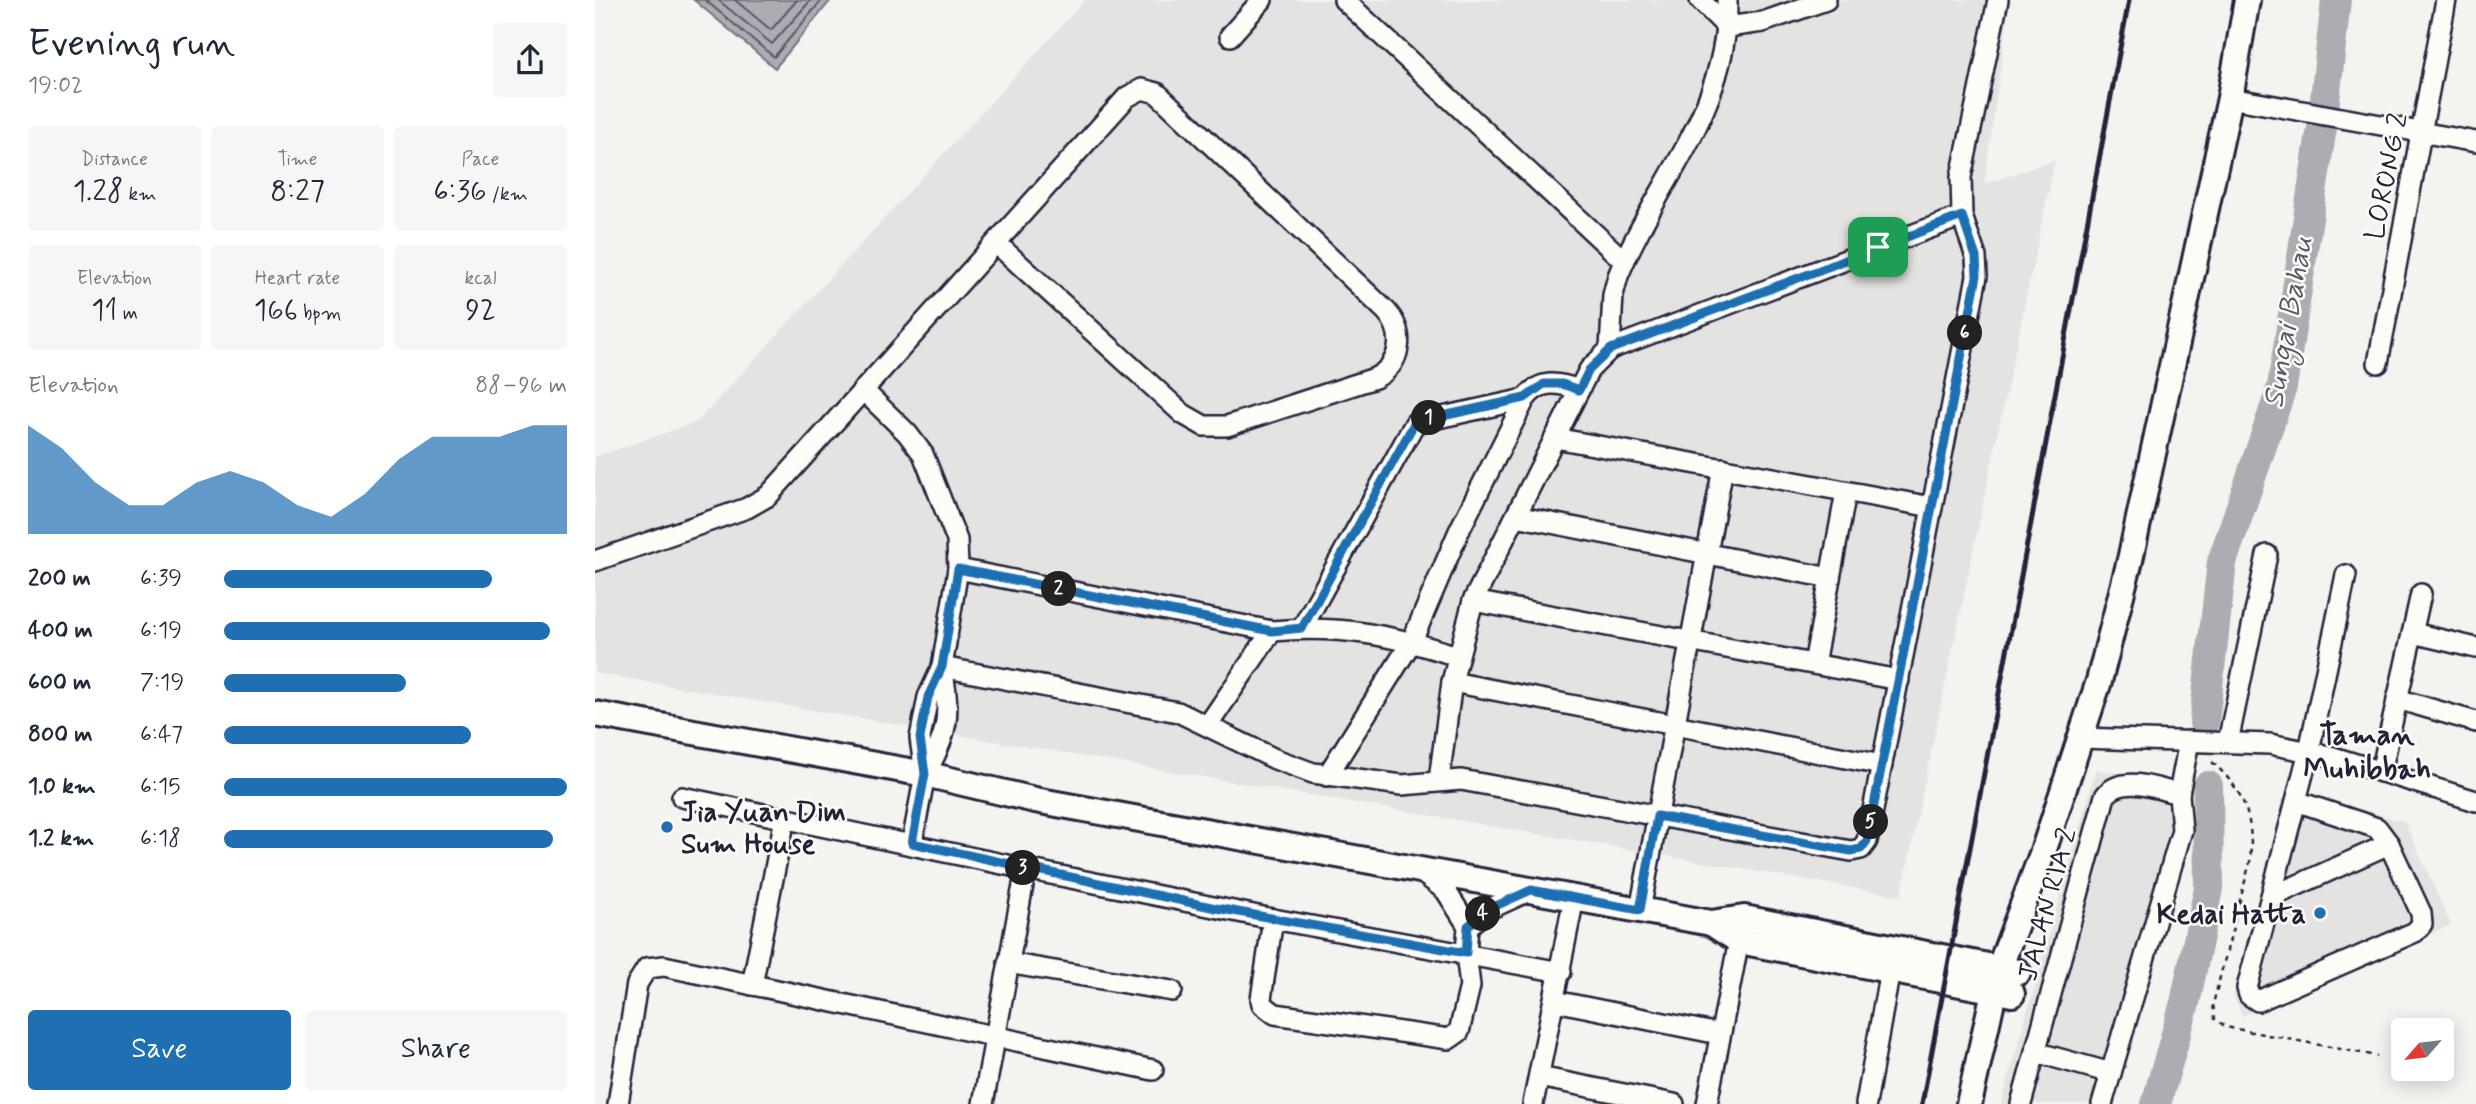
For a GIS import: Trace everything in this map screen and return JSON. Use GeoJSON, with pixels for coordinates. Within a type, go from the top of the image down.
{"type":"FeatureCollection","features":[{"type":"Feature","properties":{"kind":"main road"},"geometry":{"type":"LineString","coordinates":[[1969,1104],[2045,846],[2081,738],[2130,559],[2230,98],[2247,0]]}},
{"type":"Feature","properties":{"kind":"main road"},"geometry":{"type":"LineString","coordinates":[[595,714],[925,774],[1035,800],[1711,923],[1890,970],[1947,979],[2006,981]]}},
{"type":"Feature","properties":{"kind":"main road"},"geometry":{"type":"LineString","coordinates":[[1741,930],[1949,956],[2006,981]]}},
{"type":"Feature","properties":{"kind":"main road"},"geometry":{"type":"LineString","coordinates":[[1981,1104],[2006,981]]}},
{"type":"Feature","properties":{"kind":"street"},"geometry":{"type":"LineString","coordinates":[[1230,36],[1262,0]]}},
{"type":"Feature","properties":{"kind":"street"},"geometry":{"type":"LineString","coordinates":[[1344,0],[1624,261]]}},
{"type":"Feature","properties":{"kind":"street"},"geometry":{"type":"LineString","coordinates":[[1700,0],[1727,27]]}},
{"type":"Feature","properties":{"kind":"street"},"geometry":{"type":"LineString","coordinates":[[1611,349],[1613,295],[1624,261],[1708,105],[1720,69],[1727,27],[1727,0]]}},
{"type":"Feature","properties":{"kind":"street"},"geometry":{"type":"LineString","coordinates":[[1727,27],[1763,22],[1826,0]]}},
{"type":"Feature","properties":{"kind":"street"},"geometry":{"type":"LineString","coordinates":[[942,667],[1178,712],[1286,764],[1327,776],[1402,785],[1461,780],[1856,851],[1867,841],[1977,276],[1976,257],[1962,216],[1961,177],[1998,0]]}},
{"type":"Feature","properties":{"kind":"street","name":"LORONG 2"},"geometry":{"type":"LineString","coordinates":[[2378,363],[2446,0]]}},
{"type":"Feature","properties":{"kind":"street"},"geometry":{"type":"LineString","coordinates":[[595,561],[758,503],[768,496],[1127,97],[1142,89],[1150,89],[1386,311],[1399,338],[1397,358],[1392,367],[1375,378],[1227,426],[1204,426],[1183,414],[996,243]]}},
{"type":"Feature","properties":{"kind":"street"},"geometry":{"type":"LineString","coordinates":[[2230,98],[2476,142]]}},
{"type":"Feature","properties":{"kind":"street"},"geometry":{"type":"LineString","coordinates":[[1439,780],[1452,682],[1473,601],[1589,370],[1611,349],[1962,216]]}},
{"type":"Feature","properties":{"kind":"street"},"geometry":{"type":"LineString","coordinates":[[1327,776],[1412,641],[1459,531],[1525,398],[1537,387],[1553,383],[1579,390]]}},
{"type":"Feature","properties":{"kind":"street"},"geometry":{"type":"LineString","coordinates":[[863,390],[907,433],[923,454],[953,527],[958,569],[942,667],[949,703],[942,745],[925,774],[912,843]]}},
{"type":"Feature","properties":{"kind":"street"},"geometry":{"type":"LineString","coordinates":[[1302,628],[1415,422],[1525,398]]}},
{"type":"Feature","properties":{"kind":"street"},"geometry":{"type":"LineString","coordinates":[[1555,438],[1932,507]]}},
{"type":"Feature","properties":{"kind":"street"},"geometry":{"type":"LineString","coordinates":[[1640,910],[1723,468]]}},
{"type":"Feature","properties":{"kind":"street"},"geometry":{"type":"LineString","coordinates":[[1814,664],[1846,492]]}},
{"type":"Feature","properties":{"kind":"street"},"geometry":{"type":"LineString","coordinates":[[1516,516],[1830,578]]}},
{"type":"Feature","properties":{"kind":"street"},"geometry":{"type":"LineString","coordinates":[[2228,742],[2267,555]]}},
{"type":"Feature","properties":{"kind":"street"},"geometry":{"type":"LineString","coordinates":[[958,569],[1272,631],[1317,627],[1412,641],[1457,656]]}},
{"type":"Feature","properties":{"kind":"street"},"geometry":{"type":"LineString","coordinates":[[2296,801],[2369,823],[2384,835],[2421,913],[2422,924],[2415,932],[2258,1001],[2249,995],[2247,988],[2309,751],[2346,575]]}},
{"type":"Feature","properties":{"kind":"street"},"geometry":{"type":"LineString","coordinates":[[2381,772],[2421,594]]}},
{"type":"Feature","properties":{"kind":"street"},"geometry":{"type":"LineString","coordinates":[[1473,601],[1899,680]]}},
{"type":"Feature","properties":{"kind":"street"},"geometry":{"type":"LineString","coordinates":[[1208,725],[1272,631]]}},
{"type":"Feature","properties":{"kind":"street"},"geometry":{"type":"LineString","coordinates":[[2413,633],[2476,648]]}},
{"type":"Feature","properties":{"kind":"street"},"geometry":{"type":"LineString","coordinates":[[1452,682],[1882,765]]}},
{"type":"Feature","properties":{"kind":"street"},"geometry":{"type":"LineString","coordinates":[[2397,699],[2476,722]]}},
{"type":"Feature","properties":{"kind":"street"},"geometry":{"type":"LineString","coordinates":[[2081,738],[2270,744],[2309,751],[2476,801]]}},
{"type":"Feature","properties":{"kind":"street"},"geometry":{"type":"LineString","coordinates":[[2102,1104],[2182,830],[2179,794],[2189,741]]}},
{"type":"Feature","properties":{"kind":"street","name":"JALAN RIA 2"},"geometry":{"type":"LineString","coordinates":[[2021,1104],[2105,796],[2111,789],[2129,783],[2179,794]]}},
{"type":"Feature","properties":{"kind":"street"},"geometry":{"type":"LineString","coordinates":[[682,797],[1273,919],[1561,972]]}},
{"type":"Feature","properties":{"kind":"street"},"geometry":{"type":"LineString","coordinates":[[752,985],[785,818]]}},
{"type":"Feature","properties":{"kind":"street"},"geometry":{"type":"LineString","coordinates":[[2271,897],[2389,844]]}},
{"type":"Feature","properties":{"kind":"street"},"geometry":{"type":"LineString","coordinates":[[983,1104],[1026,869]]}},
{"type":"Feature","properties":{"kind":"street"},"geometry":{"type":"LineString","coordinates":[[1273,919],[1261,999],[1262,1004],[1275,1014],[1449,1039],[1459,1032],[1470,986],[1466,953],[1468,926],[1445,891],[1418,870]]}},
{"type":"Feature","properties":{"kind":"street"},"geometry":{"type":"LineString","coordinates":[[1468,926],[1489,909],[1531,890]]}},
{"type":"Feature","properties":{"kind":"street"},"geometry":{"type":"LineString","coordinates":[[1533,1104],[1574,898]]}},
{"type":"Feature","properties":{"kind":"street"},"geometry":{"type":"LineString","coordinates":[[1707,1104],[1741,930]]}},
{"type":"Feature","properties":{"kind":"street"},"geometry":{"type":"LineString","coordinates":[[1008,963],[1172,991]]}},
{"type":"Feature","properties":{"kind":"street"},"geometry":{"type":"LineString","coordinates":[[618,1104],[637,984],[647,968],[664,967],[1153,1070]]}},
{"type":"Feature","properties":{"kind":"street"},"geometry":{"type":"LineString","coordinates":[[1866,1104],[1890,970]]}},
{"type":"Feature","properties":{"kind":"street"},"geometry":{"type":"LineString","coordinates":[[1555,1001],[1719,1034]]}},
{"type":"Feature","properties":{"kind":"street"},"geometry":{"type":"LineString","coordinates":[[2035,1052],[2111,1073]]}},
{"type":"Feature","properties":{"kind":"street"},"geometry":{"type":"LineString","coordinates":[[1539,1077],[1617,1098],[1674,1104]]}},
{"type":"Feature","properties":{"kind":"shaded area"},"geometry":{"type":"Polygon","coordinates":[[[1085,0],[2010,0],[1984,184],[2055,160],[1901,896],[595,673],[595,457],[697,422],[1085,0]]]}},
{"type":"Feature","properties":{"kind":"shaded area"},"geometry":{"type":"Polygon","coordinates":[[[2096,770],[2200,783],[2111,1104],[2001,1104],[2096,770]]]}},
{"type":"Feature","properties":{"kind":"shaded area"},"geometry":{"type":"Polygon","coordinates":[[[2289,789],[2405,822],[2451,925],[2242,1016],[2233,995],[2289,789]]]}},
{"type":"Feature","properties":{"kind":"water"},"geometry":{"type":"Polygon","coordinates":[[[694,0],[831,0],[775,68],[694,0]]]}},
{"type":"Feature","properties":{"kind":"waterway","name":"Sungai Bahau"},"geometry":{"type":"LineString","coordinates":[[2204,722],[2222,562],[2282,387],[2322,127],[2336,0]]}},
{"type":"Feature","properties":{"kind":"waterway"},"geometry":{"type":"LineString","coordinates":[[2156,1104],[2185,1003],[2209,888],[2208,786]]}},
{"type":"Feature","properties":{"kind":"railway"},"geometry":{"type":"LineString","coordinates":[[1922,1104],[2129,0]]}},
{"type":"Feature","properties":{"kind":"place","name":"Jia Yuan Dim Sum House"},"geometry":{"type":"Point","coordinates":[667,827]}},
{"type":"Feature","properties":{"kind":"place","name":"Kedai Hatta"},"geometry":{"type":"Point","coordinates":[2320,913]}},
{"type":"Feature","properties":{"kind":"district","name":"Taman Muhibbah"},"geometry":{"type":"Point","coordinates":[2367,751]}},
{"type":"Feature","properties":{"kind":"route"},"geometry":{"type":"LineString","coordinates":[[1962,216],[1976,257],[1977,276],[1867,841],[1861,849],[1851,851],[1657,816],[1640,910],[1531,890],[1489,909],[1468,926],[1466,953],[1216,908],[912,843],[925,774],[920,738],[928,697],[942,667],[958,569],[1272,631],[1302,628],[1415,422],[1525,398],[1529,392],[1544,384],[1562,384],[1579,390],[1598,358],[1611,349],[1878,247],[1962,216]]}}]}
